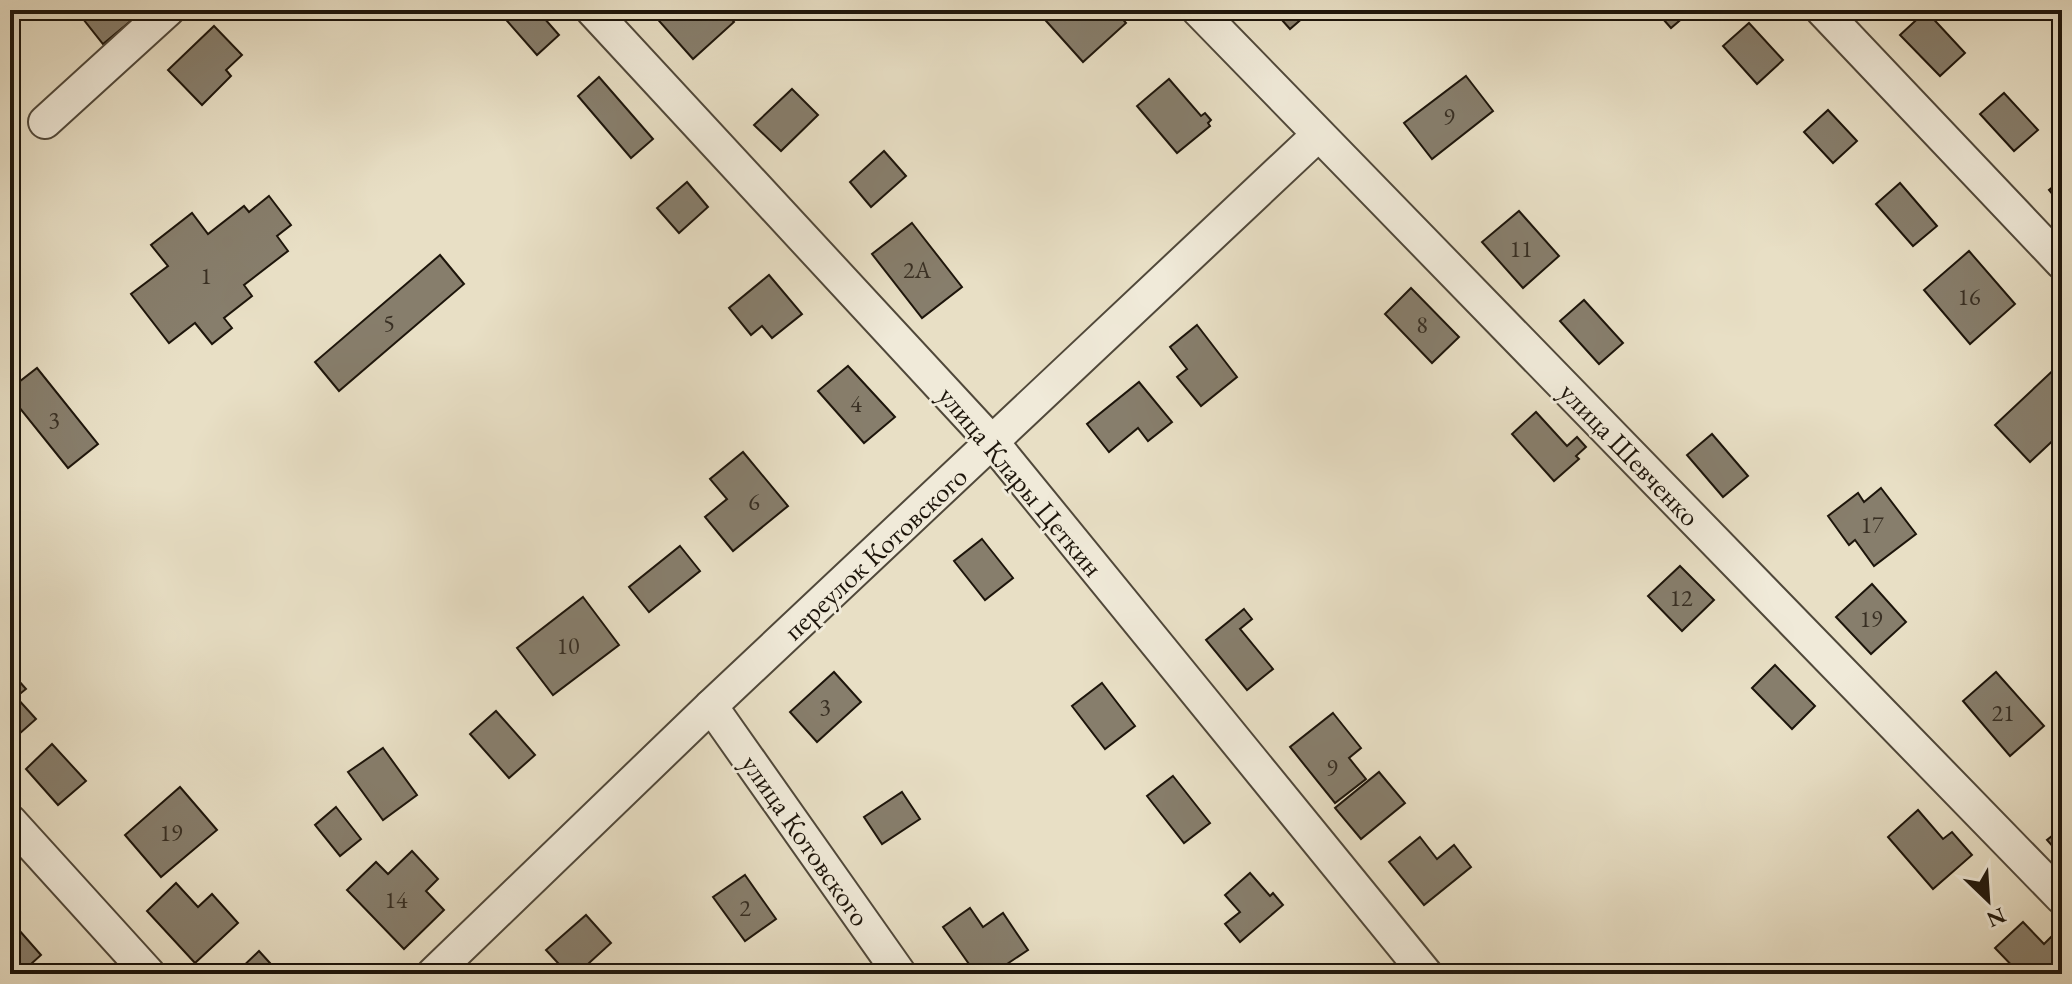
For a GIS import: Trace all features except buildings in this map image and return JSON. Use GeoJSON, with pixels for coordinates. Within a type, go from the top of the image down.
{"type":"FeatureCollection","features":[{"type":"Feature","properties":{"kind":"street"},"geometry":{"type":"LineString","coordinates":[[45,122],[168,10]]}},
{"type":"Feature","properties":{"kind":"street","name":"улица Клары Цеткин"},"geometry":{"type":"LineString","coordinates":[[592,10],[993,443],[1426,974]]}},
{"type":"Feature","properties":{"kind":"street","name":"улица Шевченко"},"geometry":{"type":"LineString","coordinates":[[1198,10],[2062,898]]}},
{"type":"Feature","properties":{"kind":"street"},"geometry":{"type":"LineString","coordinates":[[1822,10],[2062,263]]}},
{"type":"Feature","properties":{"kind":"street","name":"переулок Котовского"},"geometry":{"type":"LineString","coordinates":[[433,974],[711,706],[1318,135]]}},
{"type":"Feature","properties":{"kind":"street","name":"улица Котовского"},"geometry":{"type":"LineString","coordinates":[[711,706],[900,974]]}},
{"type":"Feature","properties":{"kind":"street"},"geometry":{"type":"LineString","coordinates":[[10,821],[149,974]]}}]}
